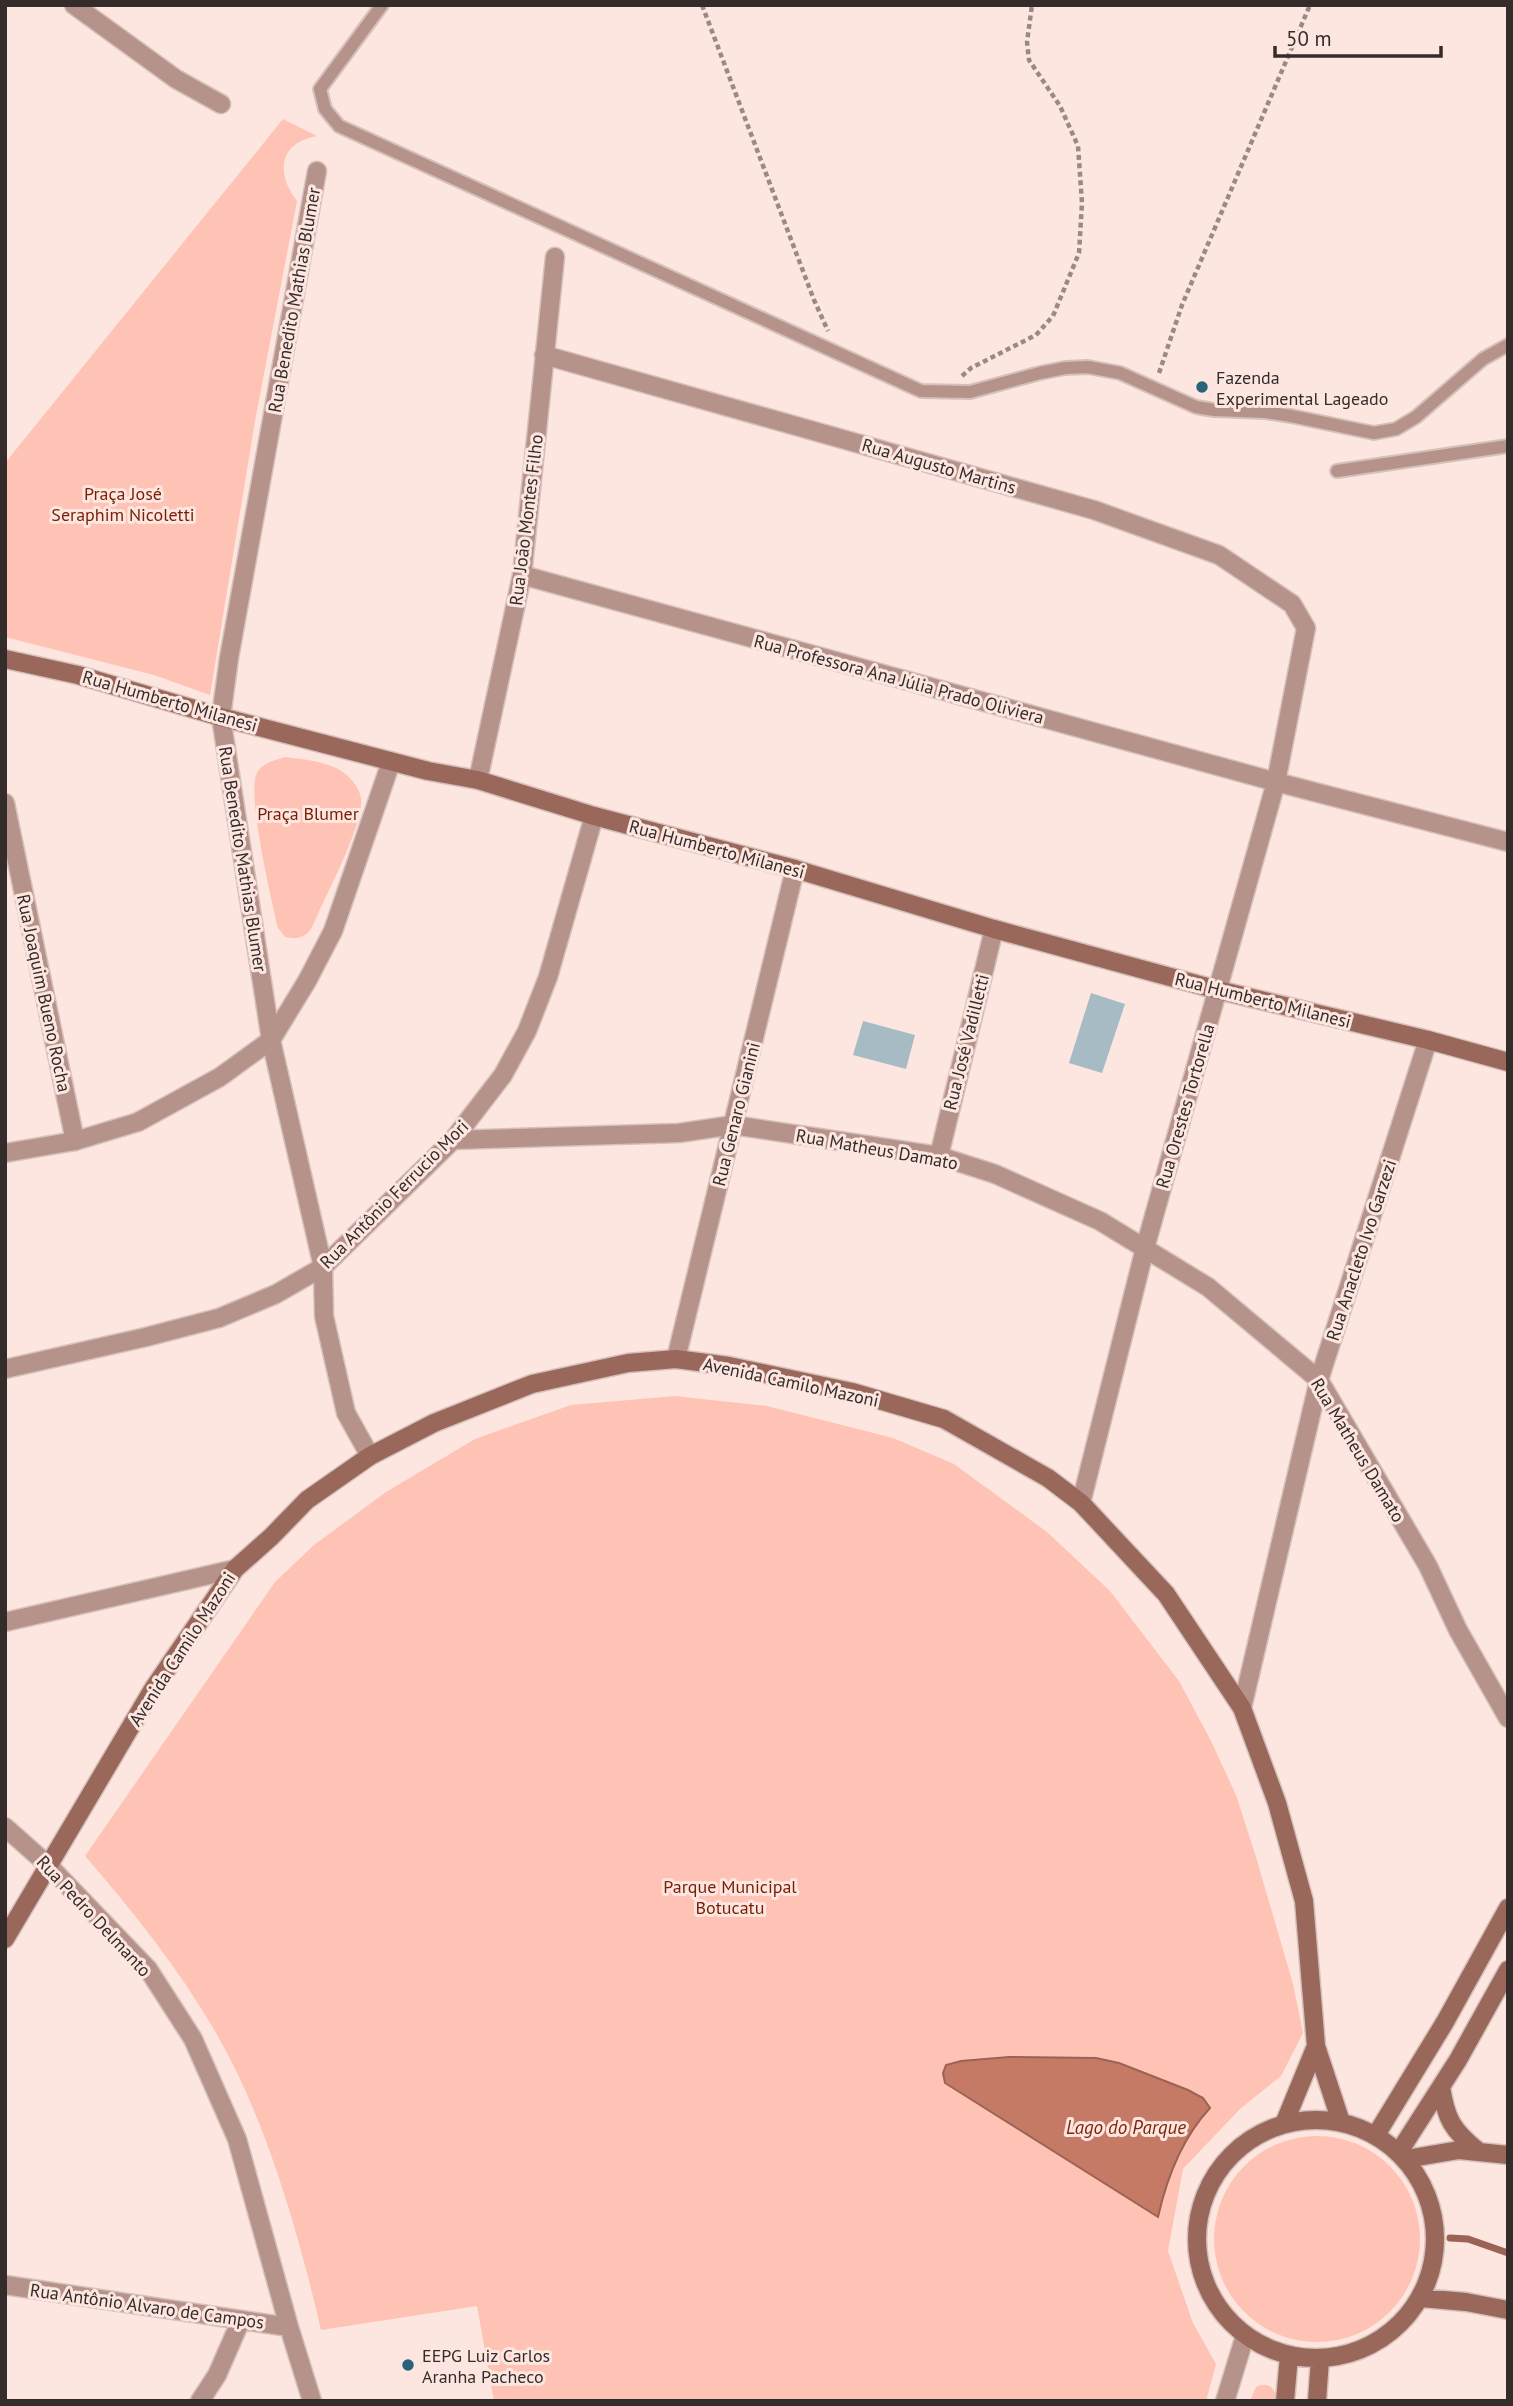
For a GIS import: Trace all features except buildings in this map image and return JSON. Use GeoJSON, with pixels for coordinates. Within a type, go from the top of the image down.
{"type":"FeatureCollection","features":[{"type":"Feature","properties":{"kind":"main road","name":"Rua Humberto Milanesi"},"geometry":{"type":"LineString","coordinates":[[5,659],[78,675],[221,717],[391,762],[478,780],[594,816],[795,869],[994,929],[1218,990],[1508,1062]]}},
{"type":"Feature","properties":{"kind":"main road","name":"Avenida Camilo Mazoni"},"geometry":{"type":"LineString","coordinates":[[5,1939],[153,1689],[235,1569],[307,1500],[370,1456],[434,1423],[532,1384],[628,1363],[677,1359],[729,1366],[852,1392],[944,1419],[1048,1478],[1081,1503],[1166,1594],[1242,1708],[1278,1803],[1304,1901],[1316,2046],[1341,2122]]}},
{"type":"Feature","properties":{"kind":"main road"},"geometry":{"type":"LineString","coordinates":[[1376,2136],[1445,2022],[1508,1908]]}},
{"type":"Feature","properties":{"kind":"main road"},"geometry":{"type":"LineString","coordinates":[[1403,2156],[1508,1970]]}},
{"type":"Feature","properties":{"kind":"main road","name":"Avenida Camilo Mazoni"},"geometry":{"type":"LineString","coordinates":[[1284,2124],[1316,2046]]}},
{"type":"Feature","properties":{"kind":"main road"},"geometry":{"type":"LineString","coordinates":[[1441,2087],[1445,2113],[1457,2134],[1478,2151]]}},
{"type":"Feature","properties":{"kind":"main road"},"geometry":{"type":"LineString","coordinates":[[1321,2120],[1341,2122],[1376,2136],[1403,2156],[1422,2181],[1435,2219],[1435,2260],[1421,2298],[1409,2315],[1378,2342],[1360,2351],[1320,2359],[1289,2356],[1261,2346],[1245,2336],[1218,2308],[1202,2274],[1198,2256],[1198,2218],[1211,2182],[1228,2160],[1250,2141],[1284,2124],[1321,2120]]}},
{"type":"Feature","properties":{"kind":"main road"},"geometry":{"type":"LineString","coordinates":[[1403,2156],[1459,2150],[1508,2155]]}},
{"type":"Feature","properties":{"kind":"main road"},"geometry":{"type":"LineString","coordinates":[[1421,2298],[1466,2302],[1508,2310]]}},
{"type":"Feature","properties":{"kind":"main road"},"geometry":{"type":"LineString","coordinates":[[1285,2401],[1289,2356]]}},
{"type":"Feature","properties":{"kind":"main road"},"geometry":{"type":"LineString","coordinates":[[1317,2401],[1320,2359]]}},
{"type":"Feature","properties":{"kind":"street"},"geometry":{"type":"LineString","coordinates":[[74,5],[176,79],[221,104]]}},
{"type":"Feature","properties":{"kind":"street","name":"Rua Benedito Mathias Blumer"},"geometry":{"type":"LineString","coordinates":[[317,171],[229,658],[221,717],[271,1040],[323,1267],[324,1316],[346,1413],[370,1456]]}},
{"type":"Feature","properties":{"kind":"street","name":"Rua João Montes Filho"},"geometry":{"type":"LineString","coordinates":[[478,780],[522,575],[555,257]]}},
{"type":"Feature","properties":{"kind":"street","name":"Rua Augusto Martins"},"geometry":{"type":"LineString","coordinates":[[544,355],[1094,510],[1219,555],[1292,604],[1306,628]]}},
{"type":"Feature","properties":{"kind":"street","name":"Rua Professora Ana Júlia Prado Oliviera"},"geometry":{"type":"LineString","coordinates":[[522,575],[1276,782],[1508,842]]}},
{"type":"Feature","properties":{"kind":"street","name":"Rua Orestes Tortorella"},"geometry":{"type":"LineString","coordinates":[[1081,1503],[1145,1248],[1276,782],[1306,628]]}},
{"type":"Feature","properties":{"kind":"street"},"geometry":{"type":"LineString","coordinates":[[5,1153],[75,1141],[138,1122],[220,1077],[271,1040],[333,932],[391,762]]}},
{"type":"Feature","properties":{"kind":"street","name":"Rua Joaquim Bueno Rocha"},"geometry":{"type":"LineString","coordinates":[[5,803],[75,1141]]}},
{"type":"Feature","properties":{"kind":"street","name":"Rua Antônio Ferrucio Mori"},"geometry":{"type":"LineString","coordinates":[[5,1369],[219,1318],[276,1294],[323,1267],[453,1140],[503,1075],[527,1031],[548,977],[594,816]]}},
{"type":"Feature","properties":{"kind":"street","name":"Rua Genaro Gianini"},"geometry":{"type":"LineString","coordinates":[[677,1359],[795,869]]}},
{"type":"Feature","properties":{"kind":"street","name":"Rua José Vadilletti"},"geometry":{"type":"LineString","coordinates":[[939,1156],[994,929]]}},
{"type":"Feature","properties":{"kind":"street","name":"Rua Anacleto Ivo Garzezi"},"geometry":{"type":"LineString","coordinates":[[1242,1708],[1319,1380],[1428,1040]]}},
{"type":"Feature","properties":{"kind":"street","name":"Rua Matheus Damato"},"geometry":{"type":"LineString","coordinates":[[453,1140],[679,1133],[733,1125],[939,1156],[995,1174],[1100,1221],[1208,1287],[1319,1380],[1428,1566],[1458,1630],[1507,1715]]}},
{"type":"Feature","properties":{"kind":"street"},"geometry":{"type":"LineString","coordinates":[[5,1622],[235,1569]]}},
{"type":"Feature","properties":{"kind":"street","name":"Rua Pedro Delmanto"},"geometry":{"type":"LineString","coordinates":[[5,1826],[49,1866],[148,1969],[192,2039],[237,2139],[312,2401]]}},
{"type":"Feature","properties":{"kind":"street","name":"Rua Antônio Alvaro de Campos"},"geometry":{"type":"LineString","coordinates":[[5,2285],[289,2327]]}},
{"type":"Feature","properties":{"kind":"street"},"geometry":{"type":"LineString","coordinates":[[200,2401],[217,2375],[241,2320]]}},
{"type":"Feature","properties":{"kind":"street"},"geometry":{"type":"LineString","coordinates":[[1225,2401],[1245,2336]]}},
{"type":"Feature","properties":{"kind":"lane"},"geometry":{"type":"LineString","coordinates":[[382,5],[320,89],[325,109],[339,126],[921,391],[970,392],[1065,368],[1088,367],[1120,373],[1196,407],[1265,412],[1374,433],[1396,429],[1416,417],[1483,359],[1508,345]]}},
{"type":"Feature","properties":{"kind":"lane"},"geometry":{"type":"LineString","coordinates":[[1338,471],[1508,446]]}},
{"type":"Feature","properties":{"kind":"path"},"geometry":{"type":"LineString","coordinates":[[702,5],[814,300],[839,354]]}},
{"type":"Feature","properties":{"kind":"path"},"geometry":{"type":"LineString","coordinates":[[945,392],[971,368],[1036,335],[1053,316],[1079,253],[1082,203],[1078,146],[1060,106],[1029,60],[1027,42],[1032,5]]}},
{"type":"Feature","properties":{"kind":"path"},"geometry":{"type":"LineString","coordinates":[[1155,387],[1182,305],[1310,5]]}},
{"type":"Feature","properties":{"kind":"green space","name":"Praça José Seraphim Nicoletti"},"geometry":{"type":"Polygon","coordinates":[[[283,119],[317,136],[294,145],[284,161],[286,180],[297,201],[255,421],[210,695],[154,675],[5,637],[5,463],[283,119]]]}},
{"type":"Feature","properties":{"kind":"green space","name":"Praça Blumer"},"geometry":{"type":"Polygon","coordinates":[[[285,757],[319,762],[338,769],[352,781],[361,798],[356,825],[343,861],[313,925],[305,935],[294,938],[285,937],[278,928],[257,824],[254,784],[262,767],[285,757]]]}},
{"type":"Feature","properties":{"kind":"green space","name":"Parque Municipal Botucatu"},"geometry":{"type":"Polygon","coordinates":[[[675,1396],[767,1406],[893,1438],[954,1464],[1047,1532],[1110,1591],[1179,1681],[1211,1741],[1236,1795],[1256,1857],[1293,1984],[1303,2033],[1281,2076],[1240,2109],[1183,2169],[1168,2251],[1193,2323],[1216,2364],[1206,2401],[494,2401],[477,2306],[321,2330],[291,2215],[265,2138],[233,2065],[201,2008],[170,1962],[85,1856],[275,1582],[314,1545],[386,1492],[475,1439],[571,1405],[675,1396]]]}},
{"type":"Feature","properties":{"kind":"green space"},"geometry":{"type":"Polygon","coordinates":[[[1317,2136],[1356,2144],[1374,2153],[1390,2166],[1403,2182],[1412,2200],[1420,2239],[1412,2278],[1403,2296],[1390,2312],[1374,2325],[1356,2334],[1317,2342],[1278,2334],[1260,2325],[1244,2312],[1231,2296],[1222,2278],[1214,2239],[1222,2200],[1231,2182],[1244,2166],[1260,2153],[1278,2144],[1317,2136]]]}},
{"type":"Feature","properties":{"kind":"green space"},"geometry":{"type":"Polygon","coordinates":[[[1260,2385],[1272,2388],[1276,2401],[1250,2401],[1256,2387],[1260,2385]]]}},
{"type":"Feature","properties":{"kind":"water","name":"Lago do Parque"},"geometry":{"type":"Polygon","coordinates":[[[1009,2057],[1096,2058],[1119,2063],[1203,2098],[1210,2108],[1191,2132],[1177,2159],[1158,2217],[945,2083],[943,2073],[946,2065],[1009,2057]]]}},
{"type":"Feature","properties":{"kind":"waterway"},"geometry":{"type":"LineString","coordinates":[[1450,2238],[1468,2239],[1508,2253]]}},
{"type":"Feature","properties":{"kind":"place","name":"Fazenda Experimental Lageado"},"geometry":{"type":"Point","coordinates":[1202,387]}},
{"type":"Feature","properties":{"kind":"place","name":"EEPG Luiz Carlos Aranha Pacheco"},"geometry":{"type":"Point","coordinates":[408,2365]}}]}
